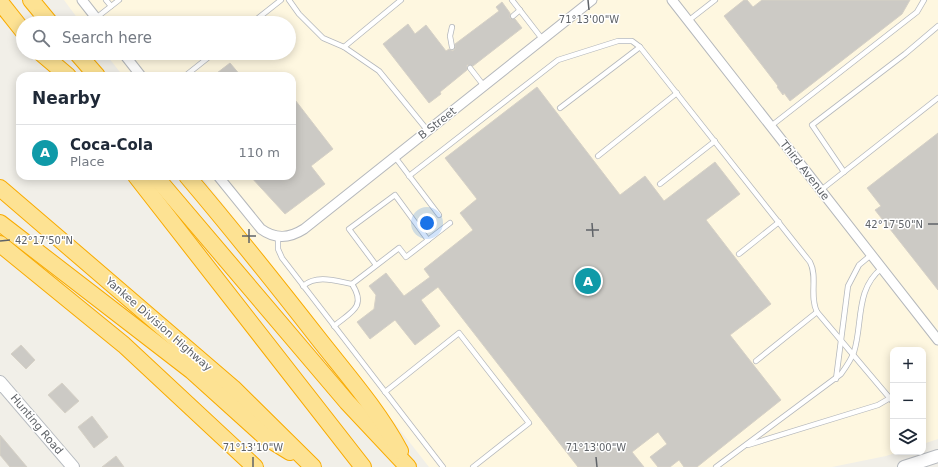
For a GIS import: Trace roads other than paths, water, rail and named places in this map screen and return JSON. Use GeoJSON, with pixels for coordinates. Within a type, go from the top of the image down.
{"type":"FeatureCollection","features":[{"type":"Feature","properties":{"kind":"highway"},"geometry":{"type":"LineString","coordinates":[[31,0],[44,16]]}},
{"type":"Feature","properties":{"kind":"highway"},"geometry":{"type":"LineString","coordinates":[[0,2],[16,22]]}},
{"type":"Feature","properties":{"kind":"highway"},"geometry":{"type":"LineString","coordinates":[[46,60],[55,72]]}},
{"type":"Feature","properties":{"kind":"highway"},"geometry":{"type":"LineString","coordinates":[[49,60],[63,72]]}},
{"type":"Feature","properties":{"kind":"highway"},"geometry":{"type":"LineString","coordinates":[[83,60],[94,72]]}},
{"type":"Feature","properties":{"kind":"highway"},"geometry":{"type":"LineString","coordinates":[[139,180],[363,467]]}},
{"type":"Feature","properties":{"kind":"highway"},"geometry":{"type":"LineString","coordinates":[[158,180],[336,389],[373,431],[408,467]]}},
{"type":"Feature","properties":{"kind":"highway"},"geometry":{"type":"LineString","coordinates":[[190,180],[242,241],[371,405],[385,424],[408,467]]}},
{"type":"Feature","properties":{"kind":"highway","name":"Yankee Division Highway"},"geometry":{"type":"LineString","coordinates":[[0,188],[219,376],[312,466]]}},
{"type":"Feature","properties":{"kind":"highway"},"geometry":{"type":"LineString","coordinates":[[0,223],[192,371],[264,436],[312,466]]}},
{"type":"Feature","properties":{"kind":"highway"},"geometry":{"type":"LineString","coordinates":[[0,244],[129,350],[255,467]]}},
{"type":"Feature","properties":{"kind":"main road","name":"Hunting Road"},"geometry":{"type":"LineString","coordinates":[[0,382],[73,467]]}},
{"type":"Feature","properties":{"kind":"main road"},"geometry":{"type":"LineString","coordinates":[[904,467],[938,456]]}},
{"type":"Feature","properties":{"kind":"street"},"geometry":{"type":"LineString","coordinates":[[82,0],[94,16]]}},
{"type":"Feature","properties":{"kind":"street","name":"B Street"},"geometry":{"type":"LineString","coordinates":[[278,237],[288,236],[299,232],[592,0]]}},
{"type":"Feature","properties":{"kind":"street","name":"Third Avenue"},"geometry":{"type":"LineString","coordinates":[[672,0],[938,340]]}},
{"type":"Feature","properties":{"kind":"street"},"geometry":{"type":"LineString","coordinates":[[128,60],[138,72]]}},
{"type":"Feature","properties":{"kind":"street"},"geometry":{"type":"LineString","coordinates":[[221,180],[257,225],[266,233],[278,237]]}},
{"type":"Feature","properties":{"kind":"lane"},"geometry":{"type":"LineString","coordinates":[[106,0],[111,6]]}},
{"type":"Feature","properties":{"kind":"lane"},"geometry":{"type":"LineString","coordinates":[[102,16],[111,6],[119,0]]}},
{"type":"Feature","properties":{"kind":"lane"},"geometry":{"type":"LineString","coordinates":[[261,16],[281,0]]}},
{"type":"Feature","properties":{"kind":"lane"},"geometry":{"type":"LineString","coordinates":[[289,0],[299,14],[324,38],[344,47],[379,71],[428,131]]}},
{"type":"Feature","properties":{"kind":"lane"},"geometry":{"type":"LineString","coordinates":[[344,47],[401,0]]}},
{"type":"Feature","properties":{"kind":"lane"},"geometry":{"type":"LineString","coordinates":[[512,0],[543,40]]}},
{"type":"Feature","properties":{"kind":"lane"},"geometry":{"type":"LineString","coordinates":[[688,20],[715,0]]}},
{"type":"Feature","properties":{"kind":"lane"},"geometry":{"type":"LineString","coordinates":[[770,126],[917,12],[924,0]]}},
{"type":"Feature","properties":{"kind":"lane"},"geometry":{"type":"LineString","coordinates":[[513,16],[520,10]]}},
{"type":"Feature","properties":{"kind":"lane"},"geometry":{"type":"LineString","coordinates":[[844,172],[812,125],[905,54],[938,26]]}},
{"type":"Feature","properties":{"kind":"lane"},"geometry":{"type":"LineString","coordinates":[[452,27],[450,36],[452,47]]}},
{"type":"Feature","properties":{"kind":"lane"},"geometry":{"type":"LineString","coordinates":[[409,176],[558,60],[618,41],[632,41],[640,47],[677,93],[812,266],[814,300],[817,312],[890,398]]}},
{"type":"Feature","properties":{"kind":"lane"},"geometry":{"type":"LineString","coordinates":[[560,108],[640,47]]}},
{"type":"Feature","properties":{"kind":"lane"},"geometry":{"type":"LineString","coordinates":[[190,72],[205,60]]}},
{"type":"Feature","properties":{"kind":"lane"},"geometry":{"type":"LineString","coordinates":[[470,68],[484,86]]}},
{"type":"Feature","properties":{"kind":"lane"},"geometry":{"type":"LineString","coordinates":[[598,156],[677,93]]}},
{"type":"Feature","properties":{"kind":"lane"},"geometry":{"type":"LineString","coordinates":[[821,190],[938,98]]}},
{"type":"Feature","properties":{"kind":"lane"},"geometry":{"type":"LineString","coordinates":[[660,184],[715,141]]}},
{"type":"Feature","properties":{"kind":"lane"},"geometry":{"type":"LineString","coordinates":[[395,157],[439,215]]}},
{"type":"Feature","properties":{"kind":"lane"},"geometry":{"type":"LineString","coordinates":[[376,265],[349,229],[395,195],[428,240]]}},
{"type":"Feature","properties":{"kind":"lane"},"geometry":{"type":"LineString","coordinates":[[740,254],[779,222]]}},
{"type":"Feature","properties":{"kind":"lane"},"geometry":{"type":"LineString","coordinates":[[303,286],[310,281],[318,279],[352,284],[399,248],[406,257],[450,223]]}},
{"type":"Feature","properties":{"kind":"lane"},"geometry":{"type":"LineString","coordinates":[[278,237],[278,249],[282,258],[443,467]]}},
{"type":"Feature","properties":{"kind":"lane"},"geometry":{"type":"LineString","coordinates":[[836,379],[848,286],[859,265],[871,254]]}},
{"type":"Feature","properties":{"kind":"lane"},"geometry":{"type":"LineString","coordinates":[[716,467],[836,379],[845,368],[853,354],[864,292],[872,276],[882,268]]}},
{"type":"Feature","properties":{"kind":"lane"},"geometry":{"type":"LineString","coordinates":[[334,326],[354,310],[358,303],[358,293],[352,284]]}},
{"type":"Feature","properties":{"kind":"lane"},"geometry":{"type":"LineString","coordinates":[[756,361],[817,312]]}},
{"type":"Feature","properties":{"kind":"lane"},"geometry":{"type":"LineString","coordinates":[[385,392],[459,333],[529,423],[473,467]]}},
{"type":"Feature","properties":{"kind":"lane"},"geometry":{"type":"LineString","coordinates":[[744,446],[890,401]]}},
{"type":"Feature","properties":{"kind":"place","name":"Coca-Cola"},"geometry":{"type":"Point","coordinates":[588,281]}}]}
